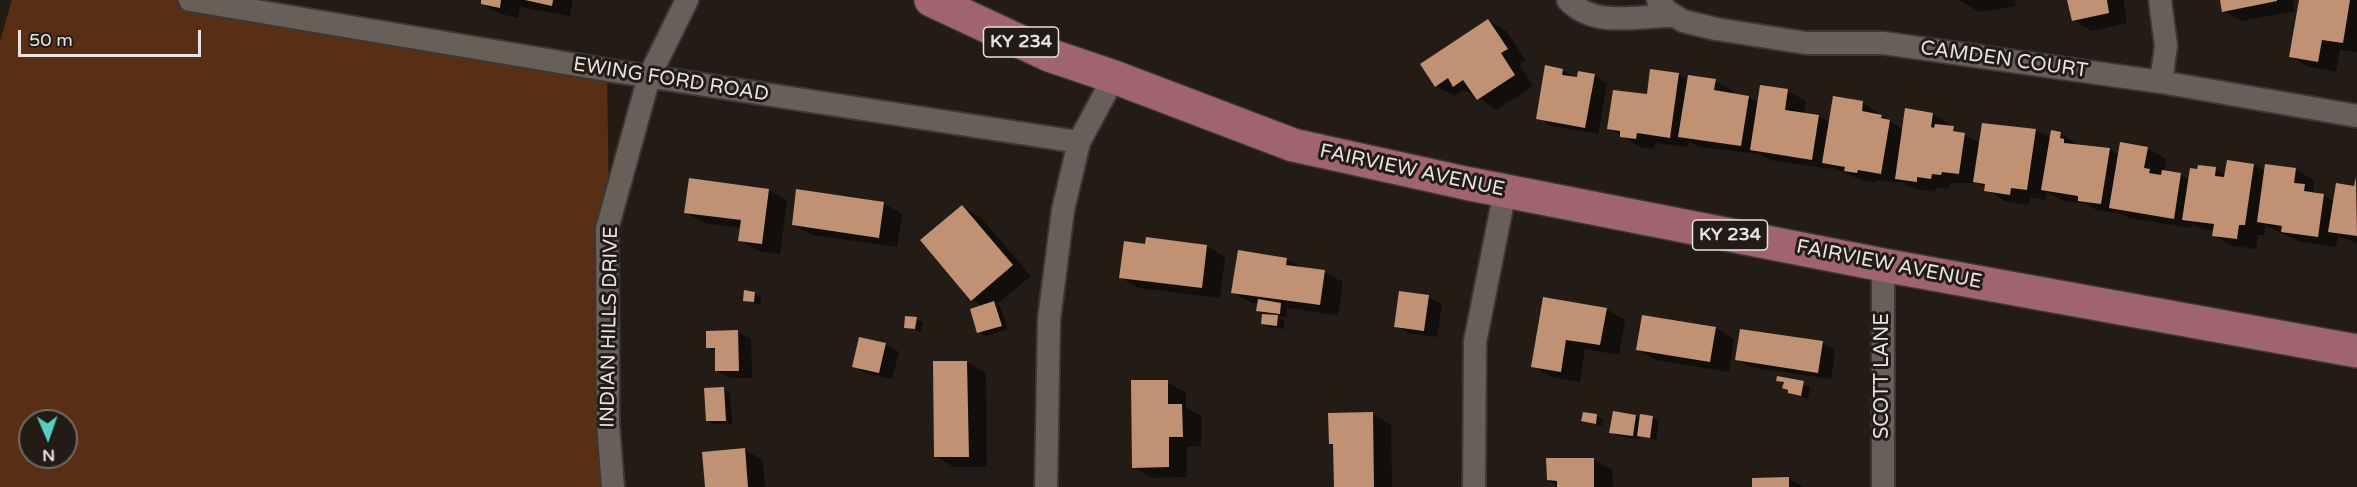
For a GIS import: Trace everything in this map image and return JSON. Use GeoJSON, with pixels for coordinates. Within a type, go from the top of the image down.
{"type":"FeatureCollection","features":[{"type":"Feature","properties":{"kind":"main road","name":"KY 234"},"geometry":{"type":"LineString","coordinates":[[931,0],[1049,56],[1114,77]]}},
{"type":"Feature","properties":{"kind":"main road","name":"FAIRVIEW AVENUE"},"geometry":{"type":"LineString","coordinates":[[1114,77],[1293,145],[1505,191],[1883,265],[2357,351]]}},
{"type":"Feature","properties":{"kind":"street","name":"EWING FORD ROAD"},"geometry":{"type":"LineString","coordinates":[[190,0],[649,77],[1079,142]]}},
{"type":"Feature","properties":{"kind":"street","name":"INDIAN HILLS DRIVE"},"geometry":{"type":"LineString","coordinates":[[613,487],[608,424],[607,229],[649,77],[687,0]]}},
{"type":"Feature","properties":{"kind":"street"},"geometry":{"type":"LineString","coordinates":[[1568,0],[1588,15],[1603,18],[1666,8]]}},
{"type":"Feature","properties":{"kind":"street"},"geometry":{"type":"LineString","coordinates":[[2160,0],[2166,46],[2161,82]]}},
{"type":"Feature","properties":{"kind":"street","name":"CAMDEN COURT"},"geometry":{"type":"LineString","coordinates":[[1666,8],[1694,25],[1806,43],[1883,43],[2161,82],[2357,116]]}},
{"type":"Feature","properties":{"kind":"street"},"geometry":{"type":"LineString","coordinates":[[1046,487],[1049,319],[1063,210],[1079,142],[1114,77]]}},
{"type":"Feature","properties":{"kind":"street"},"geometry":{"type":"LineString","coordinates":[[1474,487],[1475,342],[1505,191]]}},
{"type":"Feature","properties":{"kind":"street","name":"SCOTT LANE"},"geometry":{"type":"LineString","coordinates":[[1883,265],[1883,487]]}},
{"type":"Feature","properties":{"kind":"shaded area"},"geometry":{"type":"Polygon","coordinates":[[[12,0],[193,0],[607,70],[613,487],[0,487],[0,41],[12,0]]]}},
{"type":"Feature","properties":{"kind":"building"},"geometry":{"type":"Polygon","coordinates":[[[481,0],[501,0],[500,8],[481,4],[481,0]]]}},
{"type":"Feature","properties":{"kind":"building"},"geometry":{"type":"Polygon","coordinates":[[[525,0],[553,0],[552,6],[525,0]]]}},
{"type":"Feature","properties":{"kind":"building"},"geometry":{"type":"Polygon","coordinates":[[[2067,0],[2107,0],[2109,13],[2072,21],[2067,0]]]}},
{"type":"Feature","properties":{"kind":"building"},"geometry":{"type":"Polygon","coordinates":[[[2220,0],[2277,0],[2277,1],[2222,12],[2220,0]]]}},
{"type":"Feature","properties":{"kind":"building"},"geometry":{"type":"Polygon","coordinates":[[[2299,0],[2350,0],[2343,43],[2322,40],[2318,62],[2289,57],[2299,0]]]}},
{"type":"Feature","properties":{"kind":"building"},"geometry":{"type":"Polygon","coordinates":[[[1488,19],[1508,49],[1501,53],[1515,75],[1477,100],[1463,80],[1453,87],[1448,78],[1435,87],[1420,64],[1488,19]]]}},
{"type":"Feature","properties":{"kind":"building"},"geometry":{"type":"Polygon","coordinates":[[[1545,65],[1563,69],[1562,75],[1577,77],[1578,71],[1595,74],[1585,128],[1536,119],[1545,65]]]}},
{"type":"Feature","properties":{"kind":"building"},"geometry":{"type":"Polygon","coordinates":[[[1650,69],[1679,73],[1670,138],[1637,133],[1636,139],[1620,137],[1620,131],[1607,129],[1613,90],[1647,94],[1650,69]]]}},
{"type":"Feature","properties":{"kind":"building"},"geometry":{"type":"Polygon","coordinates":[[[1688,75],[1716,79],[1714,90],[1749,96],[1741,146],[1678,137],[1688,75]]]}},
{"type":"Feature","properties":{"kind":"building"},"geometry":{"type":"Polygon","coordinates":[[[1760,85],[1788,89],[1785,110],[1819,115],[1812,160],[1750,150],[1760,85]]]}},
{"type":"Feature","properties":{"kind":"building"},"geometry":{"type":"Polygon","coordinates":[[[1833,96],[1863,101],[1862,111],[1882,115],[1881,118],[1890,120],[1881,174],[1858,170],[1857,173],[1844,171],[1845,167],[1822,163],[1833,96]]]}},
{"type":"Feature","properties":{"kind":"building"},"geometry":{"type":"Polygon","coordinates":[[[1905,108],[1933,113],[1931,127],[1934,128],[1935,124],[1954,126],[1953,131],[1965,133],[1959,174],[1942,172],[1941,175],[1932,174],[1931,179],[1917,177],[1917,182],[1895,179],[1905,108]]]}},
{"type":"Feature","properties":{"kind":"building"},"geometry":{"type":"Polygon","coordinates":[[[1982,123],[2036,129],[2027,190],[2011,188],[2010,195],[1984,191],[1985,184],[1973,182],[1982,123]]]}},
{"type":"Feature","properties":{"kind":"building"},"geometry":{"type":"Polygon","coordinates":[[[2051,130],[2061,132],[2060,138],[2064,139],[2064,143],[2110,148],[2101,204],[2078,201],[2078,196],[2041,190],[2051,130]]]}},
{"type":"Feature","properties":{"kind":"building"},"geometry":{"type":"Polygon","coordinates":[[[2120,142],[2148,147],[2144,168],[2150,169],[2149,173],[2161,175],[2162,170],[2181,173],[2174,219],[2109,208],[2120,142]]]}},
{"type":"Feature","properties":{"kind":"building"},"geometry":{"type":"Polygon","coordinates":[[[2227,160],[2254,164],[2245,225],[2239,225],[2237,239],[2212,236],[2214,224],[2182,220],[2190,168],[2197,169],[2198,165],[2216,167],[2215,176],[2224,177],[2227,160]]]}},
{"type":"Feature","properties":{"kind":"building"},"geometry":{"type":"Polygon","coordinates":[[[2265,164],[2296,168],[2294,183],[2305,184],[2304,191],[2324,194],[2318,237],[2281,232],[2282,226],[2257,222],[2265,164]]]}},
{"type":"Feature","properties":{"kind":"building"},"geometry":{"type":"Polygon","coordinates":[[[2356,177],[2357,236],[2328,232],[2336,183],[2354,186],[2356,177]]]}},
{"type":"Feature","properties":{"kind":"building"},"geometry":{"type":"Polygon","coordinates":[[[689,178],[769,189],[762,244],[738,241],[741,220],[684,213],[689,178]]]}},
{"type":"Feature","properties":{"kind":"building"},"geometry":{"type":"Polygon","coordinates":[[[796,189],[884,202],[879,238],[792,225],[796,189]]]}},
{"type":"Feature","properties":{"kind":"building"},"geometry":{"type":"Polygon","coordinates":[[[962,205],[1013,265],[971,301],[920,240],[962,205]]]}},
{"type":"Feature","properties":{"kind":"building"},"geometry":{"type":"Polygon","coordinates":[[[1146,237],[1207,245],[1202,288],[1119,278],[1124,241],[1145,244],[1146,237]]]}},
{"type":"Feature","properties":{"kind":"building"},"geometry":{"type":"Polygon","coordinates":[[[1238,250],[1287,258],[1286,265],[1325,270],[1320,305],[1231,293],[1238,250]]]}},
{"type":"Feature","properties":{"kind":"building"},"geometry":{"type":"Polygon","coordinates":[[[744,290],[755,292],[754,302],[743,301],[744,290]]]}},
{"type":"Feature","properties":{"kind":"building"},"geometry":{"type":"Polygon","coordinates":[[[1399,291],[1429,295],[1424,331],[1394,327],[1399,291]]]}},
{"type":"Feature","properties":{"kind":"building"},"geometry":{"type":"Polygon","coordinates":[[[1543,297],[1607,308],[1600,345],[1566,340],[1561,372],[1531,367],[1543,297]]]}},
{"type":"Feature","properties":{"kind":"building"},"geometry":{"type":"Polygon","coordinates":[[[1258,299],[1281,303],[1280,314],[1256,311],[1258,299]]]}},
{"type":"Feature","properties":{"kind":"building"},"geometry":{"type":"Polygon","coordinates":[[[994,301],[1002,326],[977,333],[970,309],[994,301]]]}},
{"type":"Feature","properties":{"kind":"building"},"geometry":{"type":"Polygon","coordinates":[[[1262,314],[1278,315],[1277,326],[1261,324],[1262,314]]]}},
{"type":"Feature","properties":{"kind":"building"},"geometry":{"type":"Polygon","coordinates":[[[1642,315],[1716,327],[1710,362],[1636,350],[1642,315]]]}},
{"type":"Feature","properties":{"kind":"building"},"geometry":{"type":"Polygon","coordinates":[[[905,316],[917,317],[915,329],[904,328],[905,316]]]}},
{"type":"Feature","properties":{"kind":"building"},"geometry":{"type":"Polygon","coordinates":[[[1740,329],[1823,341],[1818,373],[1735,360],[1740,329]]]}},
{"type":"Feature","properties":{"kind":"building"},"geometry":{"type":"Polygon","coordinates":[[[738,330],[739,371],[715,371],[715,348],[706,348],[706,331],[738,330]]]}},
{"type":"Feature","properties":{"kind":"building"},"geometry":{"type":"Polygon","coordinates":[[[859,337],[886,343],[879,373],[852,367],[859,337]]]}},
{"type":"Feature","properties":{"kind":"building"},"geometry":{"type":"Polygon","coordinates":[[[933,361],[967,361],[969,457],[934,457],[933,361]]]}},
{"type":"Feature","properties":{"kind":"building"},"geometry":{"type":"Polygon","coordinates":[[[1777,376],[1804,381],[1801,396],[1788,393],[1788,390],[1782,388],[1784,382],[1776,381],[1777,376]]]}},
{"type":"Feature","properties":{"kind":"building"},"geometry":{"type":"Polygon","coordinates":[[[1131,380],[1168,380],[1168,404],[1182,404],[1183,437],[1169,437],[1169,467],[1132,468],[1131,380]]]}},
{"type":"Feature","properties":{"kind":"building"},"geometry":{"type":"Polygon","coordinates":[[[724,387],[726,421],[706,421],[704,388],[724,387]]]}},
{"type":"Feature","properties":{"kind":"building"},"geometry":{"type":"Polygon","coordinates":[[[1613,411],[1636,415],[1633,436],[1609,433],[1613,411]]]}},
{"type":"Feature","properties":{"kind":"building"},"geometry":{"type":"Polygon","coordinates":[[[1373,412],[1374,487],[1334,487],[1333,444],[1329,444],[1328,413],[1373,412]]]}},
{"type":"Feature","properties":{"kind":"building"},"geometry":{"type":"Polygon","coordinates":[[[1583,412],[1597,414],[1596,424],[1581,421],[1583,412]]]}},
{"type":"Feature","properties":{"kind":"building"},"geometry":{"type":"Polygon","coordinates":[[[1640,414],[1653,416],[1650,438],[1637,436],[1640,414]]]}},
{"type":"Feature","properties":{"kind":"building"},"geometry":{"type":"Polygon","coordinates":[[[745,448],[748,487],[705,487],[702,452],[745,448]]]}},
{"type":"Feature","properties":{"kind":"building"},"geometry":{"type":"Polygon","coordinates":[[[1546,458],[1594,458],[1594,487],[1557,487],[1557,481],[1547,480],[1546,458]]]}},
{"type":"Feature","properties":{"kind":"building"},"geometry":{"type":"Polygon","coordinates":[[[1789,477],[1789,487],[1752,487],[1752,478],[1789,477]]]}}]}
